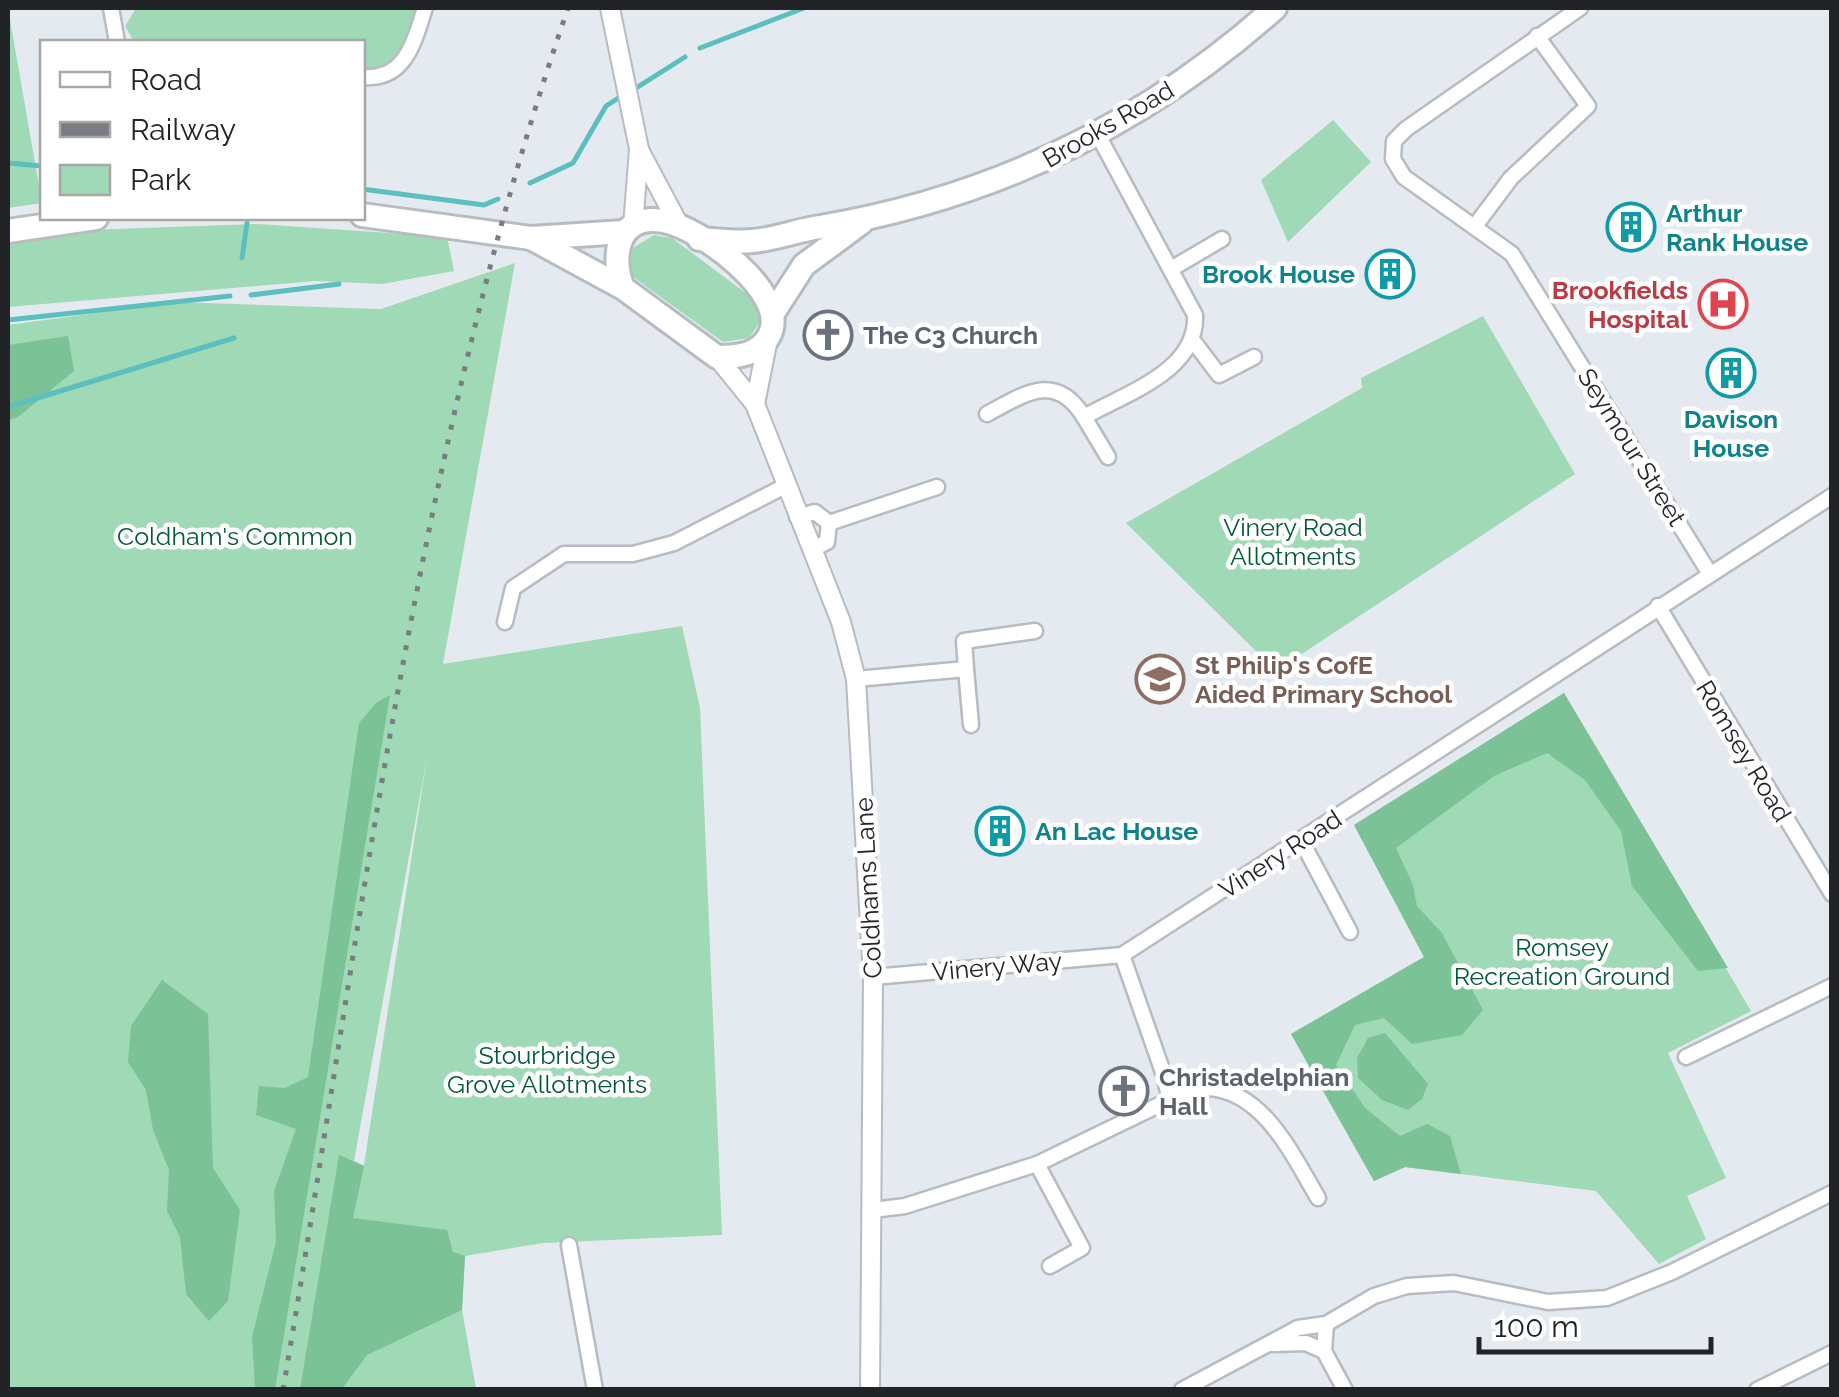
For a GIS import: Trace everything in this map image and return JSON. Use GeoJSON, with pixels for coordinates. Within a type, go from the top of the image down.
{"type":"FeatureCollection","features":[{"type":"Feature","properties":{"kind":"main road","name":"Brooks Road"},"geometry":{"type":"LineString","coordinates":[[531,238],[628,229],[662,221],[690,233],[752,242],[864,221],[987,186],[1098,135],[1190,76],[1275,8]]}},
{"type":"Feature","properties":{"kind":"main road"},"geometry":{"type":"LineString","coordinates":[[365,215],[531,238],[623,288],[717,357],[752,353],[768,339]]}},
{"type":"Feature","properties":{"kind":"main road"},"geometry":{"type":"LineString","coordinates":[[8,232],[83,220]]}},
{"type":"Feature","properties":{"kind":"main road","name":"Brooks Road"},"geometry":{"type":"LineString","coordinates":[[768,339],[775,310],[804,265],[864,221]]}},
{"type":"Feature","properties":{"kind":"main road"},"geometry":{"type":"LineString","coordinates":[[623,288],[614,256],[628,229]]}},
{"type":"Feature","properties":{"kind":"main road"},"geometry":{"type":"LineString","coordinates":[[690,233],[758,284],[775,310]]}},
{"type":"Feature","properties":{"kind":"street"},"geometry":{"type":"LineString","coordinates":[[112,8],[116,40]]}},
{"type":"Feature","properties":{"kind":"street"},"geometry":{"type":"LineString","coordinates":[[365,77],[386,76],[402,64],[425,8]]}},
{"type":"Feature","properties":{"kind":"street"},"geometry":{"type":"LineString","coordinates":[[610,8],[639,149],[628,229]]}},
{"type":"Feature","properties":{"kind":"street","name":"Seymour Street"},"geometry":{"type":"LineString","coordinates":[[1580,8],[1452,94],[1394,141],[1393,158],[1404,176],[1512,254],[1710,574]]}},
{"type":"Feature","properties":{"kind":"street"},"geometry":{"type":"LineString","coordinates":[[1475,226],[1511,178],[1588,106],[1537,36]]}},
{"type":"Feature","properties":{"kind":"street"},"geometry":{"type":"LineString","coordinates":[[1084,416],[1176,364],[1194,342],[1195,315],[1098,135]]}},
{"type":"Feature","properties":{"kind":"street"},"geometry":{"type":"LineString","coordinates":[[639,149],[690,233]]}},
{"type":"Feature","properties":{"kind":"street"},"geometry":{"type":"LineString","coordinates":[[1171,269],[1222,239]]}},
{"type":"Feature","properties":{"kind":"street"},"geometry":{"type":"LineString","coordinates":[[755,404],[768,339]]}},
{"type":"Feature","properties":{"kind":"street"},"geometry":{"type":"LineString","coordinates":[[1194,342],[1218,375],[1254,358]]}},
{"type":"Feature","properties":{"kind":"street","name":"Coldhams Lane"},"geometry":{"type":"LineString","coordinates":[[717,357],[755,404],[784,486],[841,622],[856,678],[873,977],[870,1390]]}},
{"type":"Feature","properties":{"kind":"street"},"geometry":{"type":"LineString","coordinates":[[987,414],[1039,389],[1069,396],[1108,457]]}},
{"type":"Feature","properties":{"kind":"street"},"geometry":{"type":"LineString","coordinates":[[505,622],[513,588],[564,554],[633,554],[674,543],[784,486]]}},
{"type":"Feature","properties":{"kind":"street"},"geometry":{"type":"LineString","coordinates":[[829,523],[937,487]]}},
{"type":"Feature","properties":{"kind":"street","name":"Vinery Road"},"geometry":{"type":"LineString","coordinates":[[1122,955],[1832,496]]}},
{"type":"Feature","properties":{"kind":"street"},"geometry":{"type":"LineString","coordinates":[[797,517],[814,512],[829,523]]}},
{"type":"Feature","properties":{"kind":"street"},"geometry":{"type":"LineString","coordinates":[[811,550],[827,542],[829,523]]}},
{"type":"Feature","properties":{"kind":"street","name":"Romsey Road"},"geometry":{"type":"LineString","coordinates":[[1658,606],[1832,894]]}},
{"type":"Feature","properties":{"kind":"street"},"geometry":{"type":"LineString","coordinates":[[971,725],[964,642],[1035,631]]}},
{"type":"Feature","properties":{"kind":"street"},"geometry":{"type":"LineString","coordinates":[[856,678],[966,669]]}},
{"type":"Feature","properties":{"kind":"street"},"geometry":{"type":"LineString","coordinates":[[1301,840],[1350,932]]}},
{"type":"Feature","properties":{"kind":"street"},"geometry":{"type":"LineString","coordinates":[[1122,955],[1168,1097]]}},
{"type":"Feature","properties":{"kind":"street","name":"Vinery Way"},"geometry":{"type":"LineString","coordinates":[[873,977],[1122,955]]}},
{"type":"Feature","properties":{"kind":"street"},"geometry":{"type":"LineString","coordinates":[[1686,1057],[1832,986]]}},
{"type":"Feature","properties":{"kind":"street"},"geometry":{"type":"LineString","coordinates":[[873,1210],[905,1206],[1037,1164],[1110,1132],[1168,1097],[1203,1087],[1244,1101],[1282,1136],[1318,1198]]}},
{"type":"Feature","properties":{"kind":"street"},"geometry":{"type":"LineString","coordinates":[[1037,1164],[1082,1248],[1050,1266]]}},
{"type":"Feature","properties":{"kind":"street"},"geometry":{"type":"LineString","coordinates":[[1182,1390],[1298,1328],[1326,1324],[1374,1296],[1430,1282],[1548,1302],[1607,1298],[1672,1272],[1832,1193]]}},
{"type":"Feature","properties":{"kind":"street"},"geometry":{"type":"LineString","coordinates":[[570,1244],[596,1390]]}},
{"type":"Feature","properties":{"kind":"street"},"geometry":{"type":"LineString","coordinates":[[1326,1324],[1324,1351],[1345,1390]]}},
{"type":"Feature","properties":{"kind":"street"},"geometry":{"type":"LineString","coordinates":[[1272,1344],[1306,1343],[1324,1351]]}},
{"type":"Feature","properties":{"kind":"street"},"geometry":{"type":"LineString","coordinates":[[1757,1390],[1832,1353]]}},
{"type":"Feature","properties":{"kind":"green space"},"geometry":{"type":"Polygon","coordinates":[[[8,8],[40,203],[8,208],[8,8]]]}},
{"type":"Feature","properties":{"kind":"green space"},"geometry":{"type":"Polygon","coordinates":[[[136,8],[420,8],[395,61],[365,72],[365,40],[133,40],[125,26],[136,8]]]}},
{"type":"Feature","properties":{"kind":"green space"},"geometry":{"type":"Polygon","coordinates":[[[1333,120],[1371,162],[1288,242],[1261,180],[1333,120]]]}},
{"type":"Feature","properties":{"kind":"green space"},"geometry":{"type":"Polygon","coordinates":[[[258,224],[447,237],[454,271],[382,284],[315,281],[8,307],[8,245],[87,230],[258,224]]]}},
{"type":"Feature","properties":{"kind":"green space"},"geometry":{"type":"Polygon","coordinates":[[[654,235],[672,238],[755,300],[760,322],[749,338],[723,342],[633,277],[629,268],[633,248],[654,235]]]}},
{"type":"Feature","properties":{"kind":"green space","name":"Coldham's Common"},"geometry":{"type":"Polygon","coordinates":[[[515,263],[443,664],[682,626],[700,708],[722,1235],[543,1243],[465,1256],[462,1310],[476,1389],[8,1389],[8,325],[177,302],[381,309],[515,263]],[[427,757],[354,1161],[364,1165],[427,757]]]}},
{"type":"Feature","properties":{"kind":"green space","name":"Vinery Road Allotments"},"geometry":{"type":"Polygon","coordinates":[[[1483,316],[1575,474],[1276,671],[1126,523],[1362,388],[1361,378],[1483,316]]]}},
{"type":"Feature","properties":{"kind":"green space"},"geometry":{"type":"Polygon","coordinates":[[[68,336],[74,371],[18,417],[8,420],[8,345],[68,336]]]}},
{"type":"Feature","properties":{"kind":"green space","name":"Romsey Recreation Ground"},"geometry":{"type":"Polygon","coordinates":[[[1564,693],[1751,1011],[1668,1053],[1726,1178],[1687,1196],[1706,1239],[1659,1264],[1596,1191],[1405,1167],[1374,1181],[1291,1034],[1424,957],[1354,825],[1564,693]]]}},
{"type":"Feature","properties":{"kind":"green space"},"geometry":{"type":"Polygon","coordinates":[[[1564,693],[1728,968],[1698,971],[1632,886],[1621,831],[1585,780],[1547,753],[1494,776],[1396,848],[1413,885],[1417,906],[1442,933],[1483,1010],[1462,1035],[1412,1044],[1384,1018],[1355,1025],[1336,1065],[1365,1108],[1400,1136],[1427,1124],[1450,1136],[1461,1174],[1405,1167],[1374,1181],[1291,1034],[1424,957],[1354,825],[1564,693]]]}},
{"type":"Feature","properties":{"kind":"green space"},"geometry":{"type":"Polygon","coordinates":[[[390,695],[275,1389],[255,1389],[252,1337],[276,1242],[274,1191],[296,1129],[256,1115],[259,1086],[285,1088],[308,1077],[359,723],[376,703],[390,695]]]}},
{"type":"Feature","properties":{"kind":"green space"},"geometry":{"type":"Polygon","coordinates":[[[162,980],[208,1014],[213,1168],[240,1210],[228,1301],[209,1321],[186,1294],[180,1237],[167,1211],[169,1170],[153,1130],[146,1090],[128,1062],[131,1026],[162,980]]]}},
{"type":"Feature","properties":{"kind":"green space"},"geometry":{"type":"Polygon","coordinates":[[[1385,1033],[1428,1084],[1422,1099],[1408,1110],[1382,1100],[1358,1078],[1357,1058],[1368,1038],[1385,1033]]]}},
{"type":"Feature","properties":{"kind":"green space"},"geometry":{"type":"Polygon","coordinates":[[[339,1155],[364,1166],[353,1218],[447,1230],[453,1252],[465,1256],[462,1310],[367,1355],[342,1389],[300,1389],[339,1155]]]}},
{"type":"Feature","properties":{"kind":"waterway"},"geometry":{"type":"LineString","coordinates":[[700,48],[804,8]]}},
{"type":"Feature","properties":{"kind":"waterway"},"geometry":{"type":"LineString","coordinates":[[633,90],[685,57]]}},
{"type":"Feature","properties":{"kind":"waterway"},"geometry":{"type":"LineString","coordinates":[[530,183],[573,163],[606,106],[623,95]]}},
{"type":"Feature","properties":{"kind":"waterway"},"geometry":{"type":"LineString","coordinates":[[8,163],[40,166]]}},
{"type":"Feature","properties":{"kind":"waterway"},"geometry":{"type":"LineString","coordinates":[[365,189],[484,205],[498,199]]}},
{"type":"Feature","properties":{"kind":"waterway"},"geometry":{"type":"LineString","coordinates":[[242,258],[247,223]]}},
{"type":"Feature","properties":{"kind":"waterway"},"geometry":{"type":"LineString","coordinates":[[251,295],[339,284]]}},
{"type":"Feature","properties":{"kind":"waterway"},"geometry":{"type":"LineString","coordinates":[[8,320],[230,296]]}},
{"type":"Feature","properties":{"kind":"waterway"},"geometry":{"type":"LineString","coordinates":[[8,407],[234,338]]}},
{"type":"Feature","properties":{"kind":"railway"},"geometry":{"type":"LineString","coordinates":[[283,1390],[368,867],[431,519],[470,347],[515,176],[568,8]]}},
{"type":"Feature","properties":{"kind":"place","name":"Arthur Rank House"},"geometry":{"type":"Point","coordinates":[1631,227]}},
{"type":"Feature","properties":{"kind":"place","name":"Brook House"},"geometry":{"type":"Point","coordinates":[1390,274]}},
{"type":"Feature","properties":{"kind":"place","name":"Brookfields Hospital"},"geometry":{"type":"Point","coordinates":[1723,304]}},
{"type":"Feature","properties":{"kind":"place","name":"The C3 Church"},"geometry":{"type":"Point","coordinates":[828,335]}},
{"type":"Feature","properties":{"kind":"place","name":"Davison House"},"geometry":{"type":"Point","coordinates":[1731,373]}},
{"type":"Feature","properties":{"kind":"place","name":"St Philip's CofE Aided Primary School"},"geometry":{"type":"Point","coordinates":[1160,679]}},
{"type":"Feature","properties":{"kind":"place","name":"An Lac House"},"geometry":{"type":"Point","coordinates":[1000,831]}},
{"type":"Feature","properties":{"kind":"place","name":"Christadelphian Hall"},"geometry":{"type":"Point","coordinates":[1124,1091]}},
{"type":"Feature","properties":{"kind":"park label","name":"Stourbridge Grove Allotments"},"geometry":{"type":"Point","coordinates":[547,1070]}}]}
